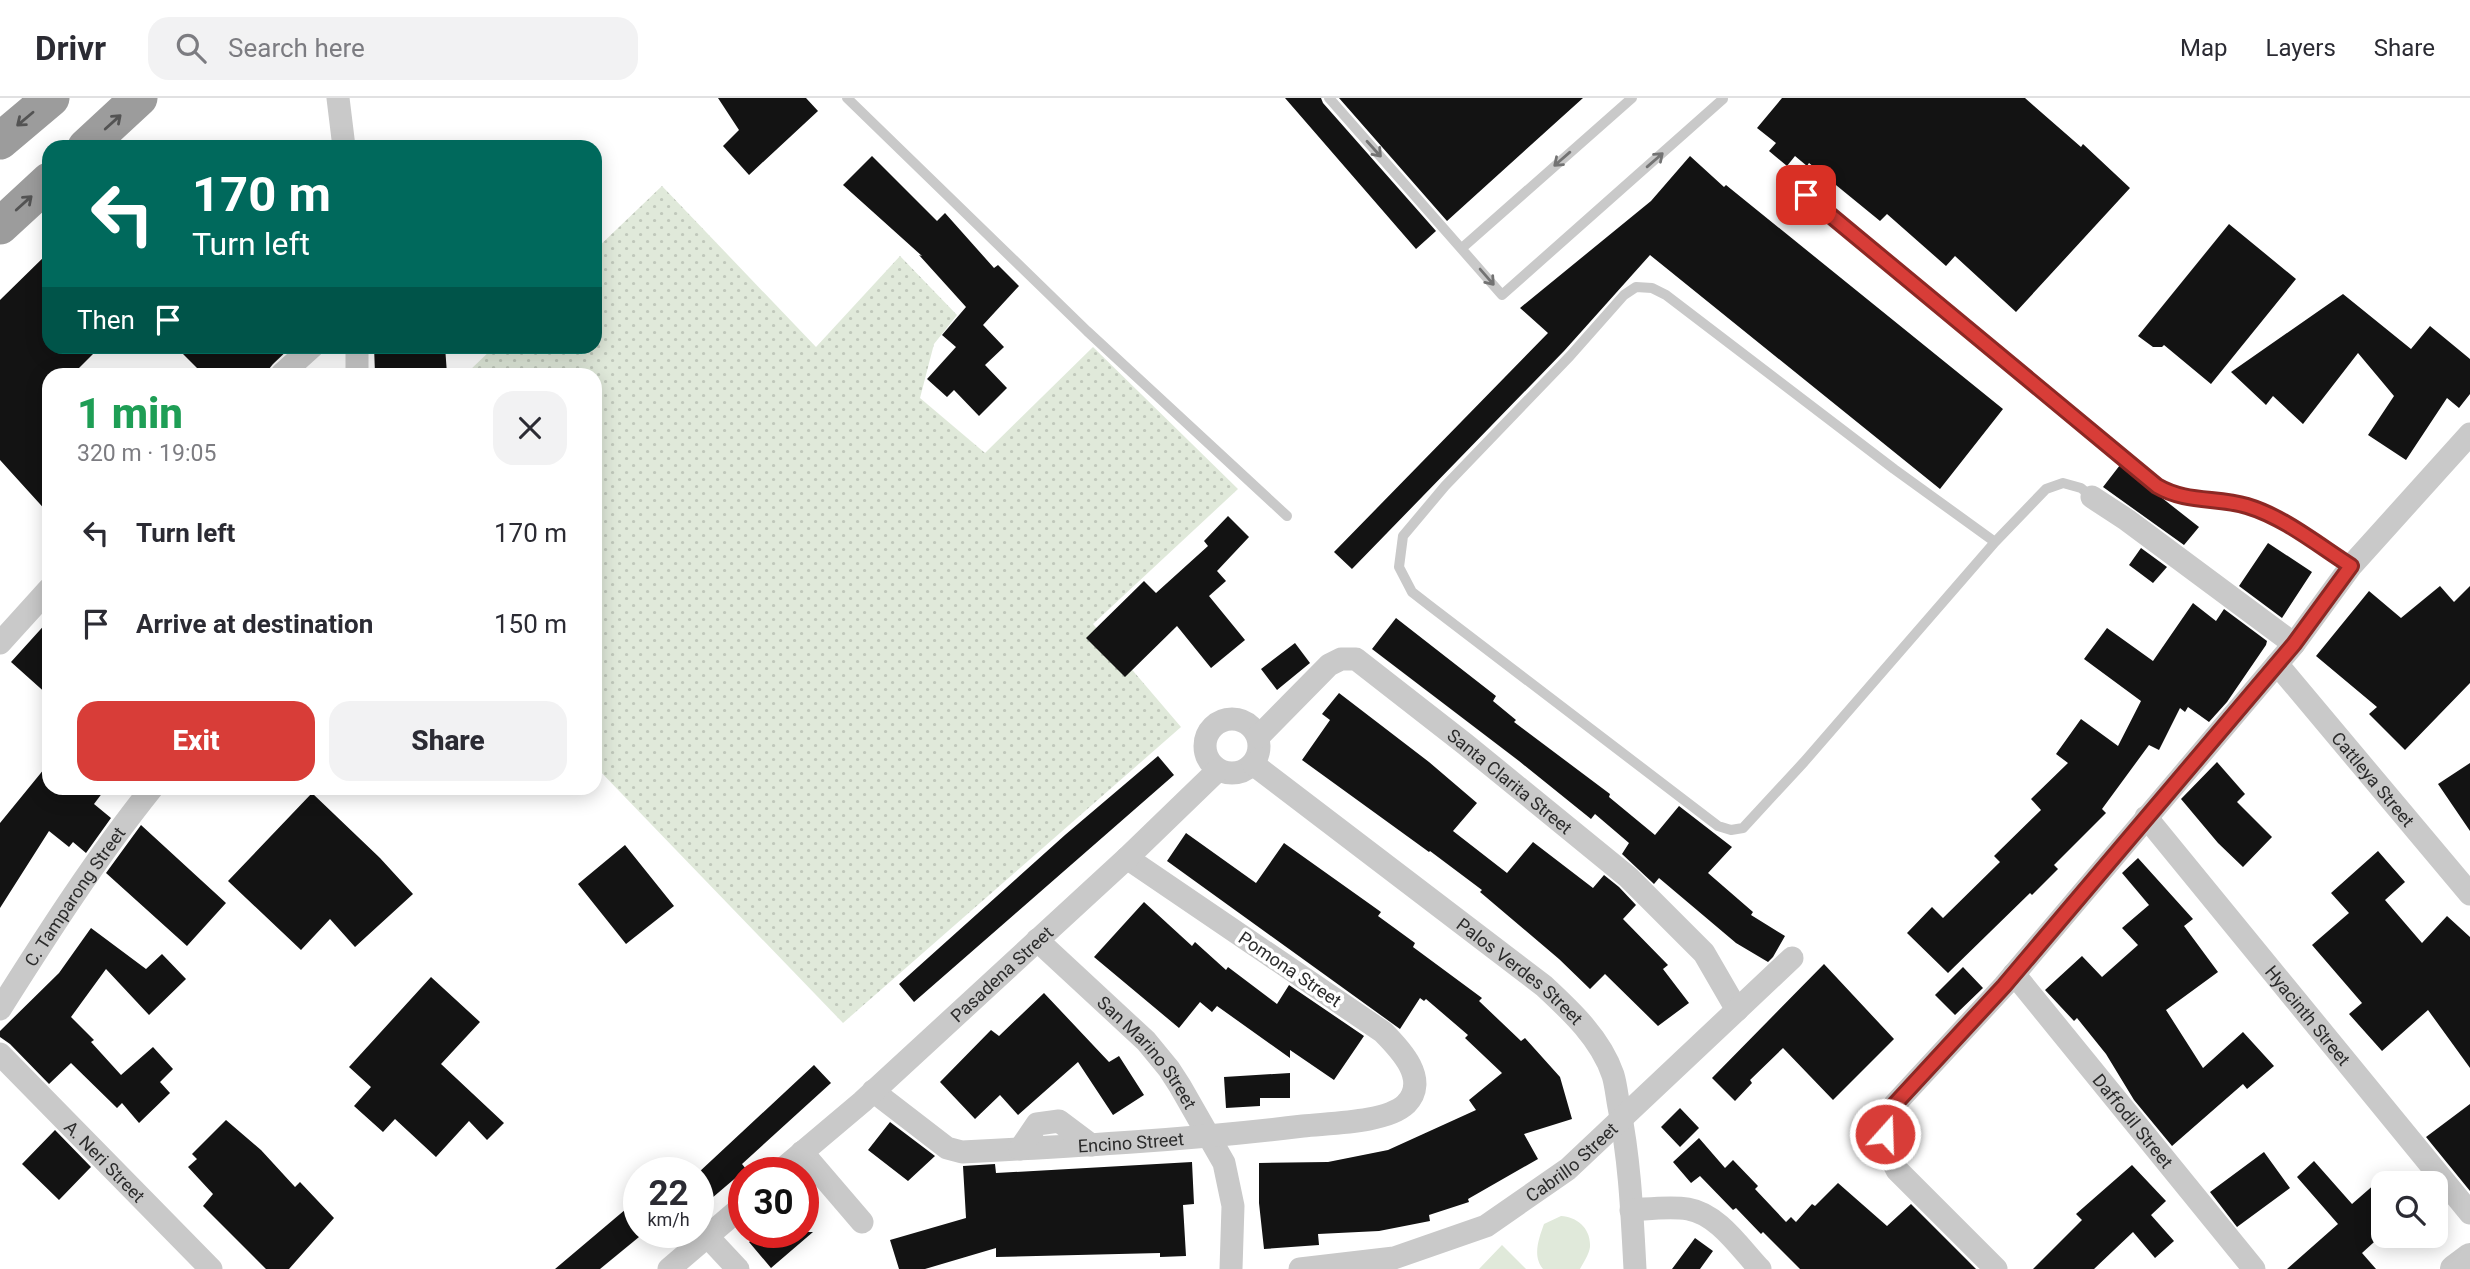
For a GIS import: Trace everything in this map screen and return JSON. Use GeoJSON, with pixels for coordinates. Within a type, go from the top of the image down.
{"type":"FeatureCollection","features":[{"type":"Feature","properties":{"kind":"highway"},"geometry":{"type":"LineString","coordinates":[[0,141],[51,98]]}},
{"type":"Feature","properties":{"kind":"highway"},"geometry":{"type":"LineString","coordinates":[[94,140],[139,98]]}},
{"type":"Feature","properties":{"kind":"highway"},"geometry":{"type":"LineString","coordinates":[[0,226],[42,187]]}},
{"type":"Feature","properties":{"kind":"street"},"geometry":{"type":"LineString","coordinates":[[338,98],[343,140]]}},
{"type":"Feature","properties":{"kind":"street"},"geometry":{"type":"LineString","coordinates":[[289,368],[304,354]]}},
{"type":"Feature","properties":{"kind":"street"},"geometry":{"type":"LineString","coordinates":[[1996,1269],[1897,1170],[1887,1153],[1885,1134],[1888,1115],[1895,1104],[2014,974],[2294,644],[2351,566],[2469,437]]}},
{"type":"Feature","properties":{"kind":"street"},"geometry":{"type":"LineString","coordinates":[[2092,497],[2294,644]]}},
{"type":"Feature","properties":{"kind":"street"},"geometry":{"type":"LineString","coordinates":[[0,643],[42,597]]}},
{"type":"Feature","properties":{"kind":"street","name":"Santa Clarita Street"},"geometry":{"type":"LineString","coordinates":[[1258,737],[1329,665],[1341,659],[1356,659],[1628,877],[1704,953],[1737,1010]]}},
{"type":"Feature","properties":{"kind":"street","name":"Cattleya Street"},"geometry":{"type":"LineString","coordinates":[[2277,664],[2470,894]]}},
{"type":"Feature","properties":{"kind":"street"},"geometry":{"type":"LineString","coordinates":[[1231,719],[1240,720],[1254,729],[1258,737],[1258,754],[1252,764],[1241,772],[1232,774],[1218,770],[1209,760],[1206,751],[1209,733],[1214,726],[1231,719]]}},
{"type":"Feature","properties":{"kind":"street","name":"Palos Verdes Street"},"geometry":{"type":"LineString","coordinates":[[1252,764],[1515,962],[1572,1012],[1600,1049],[1613,1075],[1629,1155],[1635,1269]]}},
{"type":"Feature","properties":{"kind":"street","name":"Pasadena Street"},"geometry":{"type":"LineString","coordinates":[[796,1157],[873,1091],[1127,858],[1218,770]]}},
{"type":"Feature","properties":{"kind":"street","name":"C. Tamparong Street"},"geometry":{"type":"LineString","coordinates":[[0,1009],[58,917],[113,837],[146,795]]}},
{"type":"Feature","properties":{"kind":"street","name":"Hyacinth Street"},"geometry":{"type":"LineString","coordinates":[[2146,817],[2470,1213]]}},
{"type":"Feature","properties":{"kind":"street","name":"Pomona Street"},"geometry":{"type":"LineString","coordinates":[[1127,858],[1383,1032],[1405,1057],[1415,1079],[1415,1089],[1405,1104]]}},
{"type":"Feature","properties":{"kind":"street","name":"San Marino Street"},"geometry":{"type":"LineString","coordinates":[[1037,940],[1153,1049],[1169,1069],[1224,1163],[1233,1206],[1231,1269]]}},
{"type":"Feature","properties":{"kind":"street","name":"Cabrillo Street"},"geometry":{"type":"LineString","coordinates":[[1300,1269],[1394,1258],[1486,1226],[1568,1169],[1792,958]]}},
{"type":"Feature","properties":{"kind":"street","name":"Daffodil Street"},"geometry":{"type":"LineString","coordinates":[[2014,974],[2254,1269]]}},
{"type":"Feature","properties":{"kind":"street","name":"A. Neri Street"},"geometry":{"type":"LineString","coordinates":[[0,1054],[211,1269]]}},
{"type":"Feature","properties":{"kind":"street","name":"Encino Street"},"geometry":{"type":"LineString","coordinates":[[873,1091],[947,1148],[962,1152],[1209,1137],[1379,1117],[1405,1104]]}},
{"type":"Feature","properties":{"kind":"street"},"geometry":{"type":"LineString","coordinates":[[802,1152],[862,1222]]}},
{"type":"Feature","properties":{"kind":"street"},"geometry":{"type":"LineString","coordinates":[[1632,1210],[1678,1208],[1696,1211],[1714,1220],[1760,1269]]}},
{"type":"Feature","properties":{"kind":"street"},"geometry":{"type":"LineString","coordinates":[[714,1232],[728,1220]]}},
{"type":"Feature","properties":{"kind":"street"},"geometry":{"type":"LineString","coordinates":[[714,1243],[738,1269]]}},
{"type":"Feature","properties":{"kind":"street"},"geometry":{"type":"LineString","coordinates":[[670,1269],[696,1248]]}},
{"type":"Feature","properties":{"kind":"street"},"geometry":{"type":"LineString","coordinates":[[2454,1269],[2470,1256]]}},
{"type":"Feature","properties":{"kind":"lane"},"geometry":{"type":"LineString","coordinates":[[847,98],[1077,321],[1287,516]]}},
{"type":"Feature","properties":{"kind":"lane"},"geometry":{"type":"LineString","coordinates":[[1329,98],[1502,295],[1722,98]]}},
{"type":"Feature","properties":{"kind":"lane"},"geometry":{"type":"LineString","coordinates":[[1462,248],[1629,99]]}},
{"type":"Feature","properties":{"kind":"lane"},"geometry":{"type":"LineString","coordinates":[[1806,195],[2157,486],[2171,494],[2244,505],[2267,514],[2351,566]]}},
{"type":"Feature","properties":{"kind":"lane"},"geometry":{"type":"LineString","coordinates":[[1995,542],[1894,470],[1666,295],[1652,288],[1636,287],[1624,295],[1570,356],[1445,486],[1403,536],[1399,567],[1412,592],[1718,826],[1731,830],[1743,828],[1804,762],[1995,542],[2046,489],[2063,483],[2081,488],[2092,497]]}},
{"type":"Feature","properties":{"kind":"green space"},"geometry":{"type":"Polygon","coordinates":[[[662,186],[816,347],[900,256],[957,315],[934,344],[920,398],[985,453],[1093,347],[1238,489],[1093,624],[1181,727],[843,1023],[602,773],[602,368],[472,368],[487,354],[602,354],[602,243],[662,186]]]}},
{"type":"Feature","properties":{"kind":"green space"},"geometry":{"type":"Polygon","coordinates":[[[1561,1216],[1577,1221],[1588,1234],[1589,1250],[1580,1269],[1543,1269],[1540,1264],[1538,1247],[1544,1224],[1561,1216]]]}},
{"type":"Feature","properties":{"kind":"green space"},"geometry":{"type":"Polygon","coordinates":[[[1502,1245],[1526,1269],[1479,1269],[1502,1245]]]}},
{"type":"Feature","properties":{"kind":"building"},"geometry":{"type":"Polygon","coordinates":[[[718,98],[806,98],[818,111],[749,175],[723,146],[739,130],[718,98]]]}},
{"type":"Feature","properties":{"kind":"building"},"geometry":{"type":"Polygon","coordinates":[[[1285,98],[1321,98],[1436,231],[1416,249],[1285,98]]]}},
{"type":"Feature","properties":{"kind":"building"},"geometry":{"type":"Polygon","coordinates":[[[1339,98],[1583,98],[1447,221],[1339,98]]]}},
{"type":"Feature","properties":{"kind":"building"},"geometry":{"type":"Polygon","coordinates":[[[1782,98],[2025,98],[2081,147],[2083,144],[2130,188],[2016,312],[1955,256],[1946,266],[1887,214],[1880,221],[1809,163],[1807,166],[1795,156],[1787,166],[1769,151],[1776,143],[1757,128],[1782,98]]]}},
{"type":"Feature","properties":{"kind":"building"},"geometry":{"type":"Polygon","coordinates":[[[872,156],[937,221],[945,213],[994,268],[998,265],[1019,286],[983,325],[1004,347],[985,365],[1007,388],[979,416],[954,390],[947,397],[927,379],[956,347],[942,335],[966,307],[919,255],[922,256],[843,185],[872,156]]]}},
{"type":"Feature","properties":{"kind":"building"},"geometry":{"type":"Polygon","coordinates":[[[1690,156],[1724,187],[1726,185],[2003,409],[1940,489],[1650,255],[1564,351],[1352,569],[1334,552],[1548,333],[1520,308],[1651,201],[1690,156]]]}},
{"type":"Feature","properties":{"kind":"building"},"geometry":{"type":"Polygon","coordinates":[[[2229,224],[2296,279],[2211,384],[2164,345],[2153,347],[2138,336],[2229,224]]]}},
{"type":"Feature","properties":{"kind":"building"},"geometry":{"type":"Polygon","coordinates":[[[42,259],[42,354],[93,354],[79,368],[42,368],[42,506],[0,460],[0,300],[42,259]]]}},
{"type":"Feature","properties":{"kind":"building"},"geometry":{"type":"Polygon","coordinates":[[[2343,294],[2411,349],[2430,326],[2470,359],[2470,394],[2459,408],[2447,398],[2406,460],[2368,435],[2394,396],[2358,353],[2303,424],[2273,396],[2266,405],[2231,372],[2343,294]]]}},
{"type":"Feature","properties":{"kind":"building"},"geometry":{"type":"Polygon","coordinates":[[[183,354],[284,354],[270,368],[197,368],[183,354]]]}},
{"type":"Feature","properties":{"kind":"building"},"geometry":{"type":"Polygon","coordinates":[[[374,354],[446,354],[447,368],[375,368],[374,354]]]}},
{"type":"Feature","properties":{"kind":"building"},"geometry":{"type":"Polygon","coordinates":[[[2120,465],[2199,527],[2184,545],[2103,487],[2120,465]]]}},
{"type":"Feature","properties":{"kind":"building"},"geometry":{"type":"Polygon","coordinates":[[[1228,516],[1249,537],[1217,571],[1226,581],[1209,596],[1245,640],[1211,668],[1177,626],[1125,677],[1086,638],[1144,581],[1156,593],[1208,546],[1204,541],[1228,516]]]}},
{"type":"Feature","properties":{"kind":"building"},"geometry":{"type":"Polygon","coordinates":[[[2268,543],[2312,572],[2282,618],[2239,586],[2268,543]]]}},
{"type":"Feature","properties":{"kind":"building"},"geometry":{"type":"Polygon","coordinates":[[[2141,548],[2167,567],[2153,583],[2129,565],[2141,548]]]}},
{"type":"Feature","properties":{"kind":"building"},"geometry":{"type":"Polygon","coordinates":[[[2440,586],[2454,602],[2470,586],[2470,683],[2405,750],[2369,714],[2377,707],[2316,656],[2369,591],[2401,618],[2440,586]]]}},
{"type":"Feature","properties":{"kind":"building"},"geometry":{"type":"Polygon","coordinates":[[[2193,603],[2216,621],[2224,609],[2267,641],[2266,645],[2227,702],[2209,722],[2188,707],[2185,712],[2180,708],[2159,750],[2149,745],[2102,809],[2106,813],[2054,865],[2058,869],[1948,973],[1907,933],[1932,907],[1943,918],[2000,862],[1994,856],[2041,810],[2031,799],[2068,763],[2056,754],[2081,719],[2118,746],[2141,701],[2084,659],[2107,628],[2153,661],[2193,603]]]}},
{"type":"Feature","properties":{"kind":"building"},"geometry":{"type":"Polygon","coordinates":[[[1396,618],[1496,696],[1493,701],[1516,720],[1514,722],[1610,794],[1609,797],[1655,835],[1679,806],[1732,847],[1708,873],[1753,912],[1751,915],[1785,936],[1773,957],[1768,962],[1736,943],[1659,878],[1654,884],[1622,854],[1629,843],[1595,814],[1591,819],[1372,649],[1396,618]]]}},
{"type":"Feature","properties":{"kind":"building"},"geometry":{"type":"Polygon","coordinates":[[[42,628],[42,690],[11,662],[42,628]]]}},
{"type":"Feature","properties":{"kind":"building"},"geometry":{"type":"Polygon","coordinates":[[[1295,643],[1310,663],[1277,690],[1261,669],[1295,643]]]}},
{"type":"Feature","properties":{"kind":"building"},"geometry":{"type":"Polygon","coordinates":[[[1339,693],[1429,762],[1477,803],[1453,831],[1507,873],[1533,842],[1593,888],[1604,875],[1619,887],[1636,905],[1623,919],[1668,965],[1663,969],[1689,1003],[1658,1026],[1605,974],[1590,989],[1480,892],[1482,890],[1302,760],[1330,720],[1322,714],[1339,693]]]}},
{"type":"Feature","properties":{"kind":"building"},"geometry":{"type":"Polygon","coordinates":[[[1158,756],[1174,775],[914,1002],[899,984],[1065,835],[1158,756]]]}},
{"type":"Feature","properties":{"kind":"building"},"geometry":{"type":"Polygon","coordinates":[[[2217,762],[2245,794],[2237,802],[2272,837],[2243,867],[2218,843],[2181,799],[2217,762]]]}},
{"type":"Feature","properties":{"kind":"building"},"geometry":{"type":"Polygon","coordinates":[[[2470,763],[2470,831],[2438,784],[2470,763]]]}},
{"type":"Feature","properties":{"kind":"building"},"geometry":{"type":"Polygon","coordinates":[[[42,772],[42,795],[101,795],[94,804],[111,818],[86,853],[73,842],[69,847],[49,831],[0,908],[0,823],[42,772]]]}},
{"type":"Feature","properties":{"kind":"building"},"geometry":{"type":"Polygon","coordinates":[[[310,795],[314,795],[413,894],[355,947],[330,919],[301,950],[228,881],[310,795]]]}},
{"type":"Feature","properties":{"kind":"building"},"geometry":{"type":"Polygon","coordinates":[[[141,825],[226,903],[187,946],[106,873],[141,825]]]}},
{"type":"Feature","properties":{"kind":"building"},"geometry":{"type":"Polygon","coordinates":[[[1186,833],[1256,883],[1284,843],[1381,912],[1378,916],[1415,943],[1413,947],[1482,998],[1479,1001],[1521,1041],[1525,1038],[1560,1077],[1572,1119],[1524,1134],[1538,1159],[1468,1199],[1469,1202],[1429,1215],[1430,1221],[1379,1231],[1318,1234],[1319,1245],[1264,1249],[1259,1203],[1259,1163],[1328,1162],[1388,1150],[1476,1110],[1469,1100],[1502,1073],[1465,1038],[1468,1035],[1426,999],[1424,1001],[1420,998],[1400,1029],[1167,861],[1186,833]]]}},
{"type":"Feature","properties":{"kind":"building"},"geometry":{"type":"Polygon","coordinates":[[[625,845],[674,906],[626,944],[578,884],[625,845]]]}},
{"type":"Feature","properties":{"kind":"building"},"geometry":{"type":"Polygon","coordinates":[[[2378,851],[2405,882],[2385,900],[2422,943],[2447,916],[2470,937],[2470,1068],[2428,1010],[2382,1051],[2349,1014],[2362,1003],[2312,945],[2349,913],[2331,893],[2378,851]]]}},
{"type":"Feature","properties":{"kind":"building"},"geometry":{"type":"Polygon","coordinates":[[[2138,858],[2193,919],[2184,926],[2218,972],[2166,1010],[2203,1068],[2243,1032],[2274,1066],[2247,1089],[2243,1084],[2172,1146],[2134,1100],[2106,1054],[2077,1018],[2074,1021],[2045,990],[2082,956],[2102,977],[2138,945],[2122,928],[2149,905],[2122,873],[2138,858]]]}},
{"type":"Feature","properties":{"kind":"building"},"geometry":{"type":"Polygon","coordinates":[[[1144,902],[1192,946],[1195,942],[1226,970],[1228,967],[1277,1004],[1289,985],[1364,1036],[1334,1080],[1290,1050],[1290,1058],[1217,1006],[1212,1012],[1200,1002],[1179,1028],[1094,957],[1144,902]]]}},
{"type":"Feature","properties":{"kind":"building"},"geometry":{"type":"Polygon","coordinates":[[[91,928],[146,969],[162,954],[186,979],[149,1015],[106,969],[71,1017],[94,1040],[91,1042],[121,1075],[153,1047],[173,1069],[160,1082],[170,1093],[139,1123],[122,1103],[117,1108],[71,1063],[49,1084],[0,1037],[0,1031],[59,973],[91,928]]]}},
{"type":"Feature","properties":{"kind":"building"},"geometry":{"type":"Polygon","coordinates":[[[1824,964],[1894,1039],[1833,1100],[1783,1048],[1750,1080],[1752,1083],[1735,1101],[1712,1078],[1824,964]]]}},
{"type":"Feature","properties":{"kind":"building"},"geometry":{"type":"Polygon","coordinates":[[[1963,967],[1983,988],[1955,1015],[1935,995],[1963,967]]]}},
{"type":"Feature","properties":{"kind":"building"},"geometry":{"type":"Polygon","coordinates":[[[431,977],[480,1022],[441,1064],[504,1123],[487,1140],[469,1121],[436,1157],[395,1119],[383,1132],[354,1106],[371,1087],[349,1067],[431,977]]]}},
{"type":"Feature","properties":{"kind":"building"},"geometry":{"type":"Polygon","coordinates":[[[1044,993],[1109,1062],[1119,1056],[1144,1095],[1113,1115],[1078,1062],[1018,1115],[1000,1095],[975,1119],[940,1082],[991,1030],[999,1036],[1044,993]]]}},
{"type":"Feature","properties":{"kind":"building"},"geometry":{"type":"Polygon","coordinates":[[[814,1065],[831,1083],[750,1157],[728,1157],[728,1184],[714,1196],[714,1158],[814,1065]]]}},
{"type":"Feature","properties":{"kind":"building"},"geometry":{"type":"Polygon","coordinates":[[[1290,1073],[1290,1098],[1260,1098],[1260,1106],[1226,1108],[1224,1077],[1290,1073]]]}},
{"type":"Feature","properties":{"kind":"building"},"geometry":{"type":"Polygon","coordinates":[[[2470,1104],[2470,1191],[2426,1137],[2470,1104]]]}},
{"type":"Feature","properties":{"kind":"building"},"geometry":{"type":"Polygon","coordinates":[[[1680,1108],[1699,1128],[1680,1147],[1661,1127],[1680,1108]]]}},
{"type":"Feature","properties":{"kind":"building"},"geometry":{"type":"Polygon","coordinates":[[[226,1120],[261,1150],[295,1187],[300,1182],[334,1218],[289,1269],[266,1269],[203,1206],[213,1194],[188,1167],[197,1159],[192,1154],[226,1120]]]}},
{"type":"Feature","properties":{"kind":"building"},"geometry":{"type":"Polygon","coordinates":[[[890,1122],[935,1156],[908,1181],[868,1150],[890,1122]]]}},
{"type":"Feature","properties":{"kind":"building"},"geometry":{"type":"Polygon","coordinates":[[[55,1130],[91,1167],[59,1200],[22,1164],[55,1130]]]}},
{"type":"Feature","properties":{"kind":"building"},"geometry":{"type":"Polygon","coordinates":[[[1699,1138],[1725,1168],[1733,1160],[1758,1186],[1755,1189],[1786,1222],[1791,1217],[1796,1222],[1812,1204],[1815,1206],[1838,1183],[1887,1226],[1911,1204],[1976,1269],[1800,1269],[1736,1208],[1733,1210],[1700,1176],[1691,1183],[1673,1162],[1699,1138]]]}},
{"type":"Feature","properties":{"kind":"building"},"geometry":{"type":"Polygon","coordinates":[[[2264,1152],[2290,1188],[2237,1227],[2210,1192],[2264,1152]]]}},
{"type":"Feature","properties":{"kind":"building"},"geometry":{"type":"Polygon","coordinates":[[[2314,1161],[2352,1204],[2371,1187],[2371,1245],[2362,1253],[2376,1269],[2287,1269],[2338,1224],[2297,1177],[2314,1161]]]}},
{"type":"Feature","properties":{"kind":"building"},"geometry":{"type":"Polygon","coordinates":[[[1192,1162],[1194,1204],[1183,1205],[1186,1256],[1160,1257],[1160,1253],[996,1257],[996,1248],[925,1269],[899,1269],[890,1240],[966,1218],[963,1166],[995,1164],[996,1173],[1192,1162]]]}},
{"type":"Feature","properties":{"kind":"building"},"geometry":{"type":"Polygon","coordinates":[[[2132,1165],[2166,1201],[2151,1215],[2174,1241],[2155,1258],[2133,1232],[2094,1269],[2033,1269],[2082,1220],[2076,1214],[2132,1165]]]}},
{"type":"Feature","properties":{"kind":"building"},"geometry":{"type":"Polygon","coordinates":[[[623,1212],[623,1248],[626,1248],[600,1269],[555,1269],[623,1212]]]}},
{"type":"Feature","properties":{"kind":"building"},"geometry":{"type":"Polygon","coordinates":[[[1695,1238],[1713,1251],[1700,1269],[1672,1269],[1695,1238]]]}},
{"type":"Feature","properties":{"kind":"building"},"geometry":{"type":"Polygon","coordinates":[[[754,1248],[794,1248],[771,1268],[754,1248]]]}},
{"type":"Feature","properties":{"kind":"route"},"geometry":{"type":"LineString","coordinates":[[1806,195],[2157,486],[2171,494],[2244,505],[2267,514],[2351,566],[2294,644],[2004,986],[1895,1104],[1888,1115],[1885,1134]]}}]}
